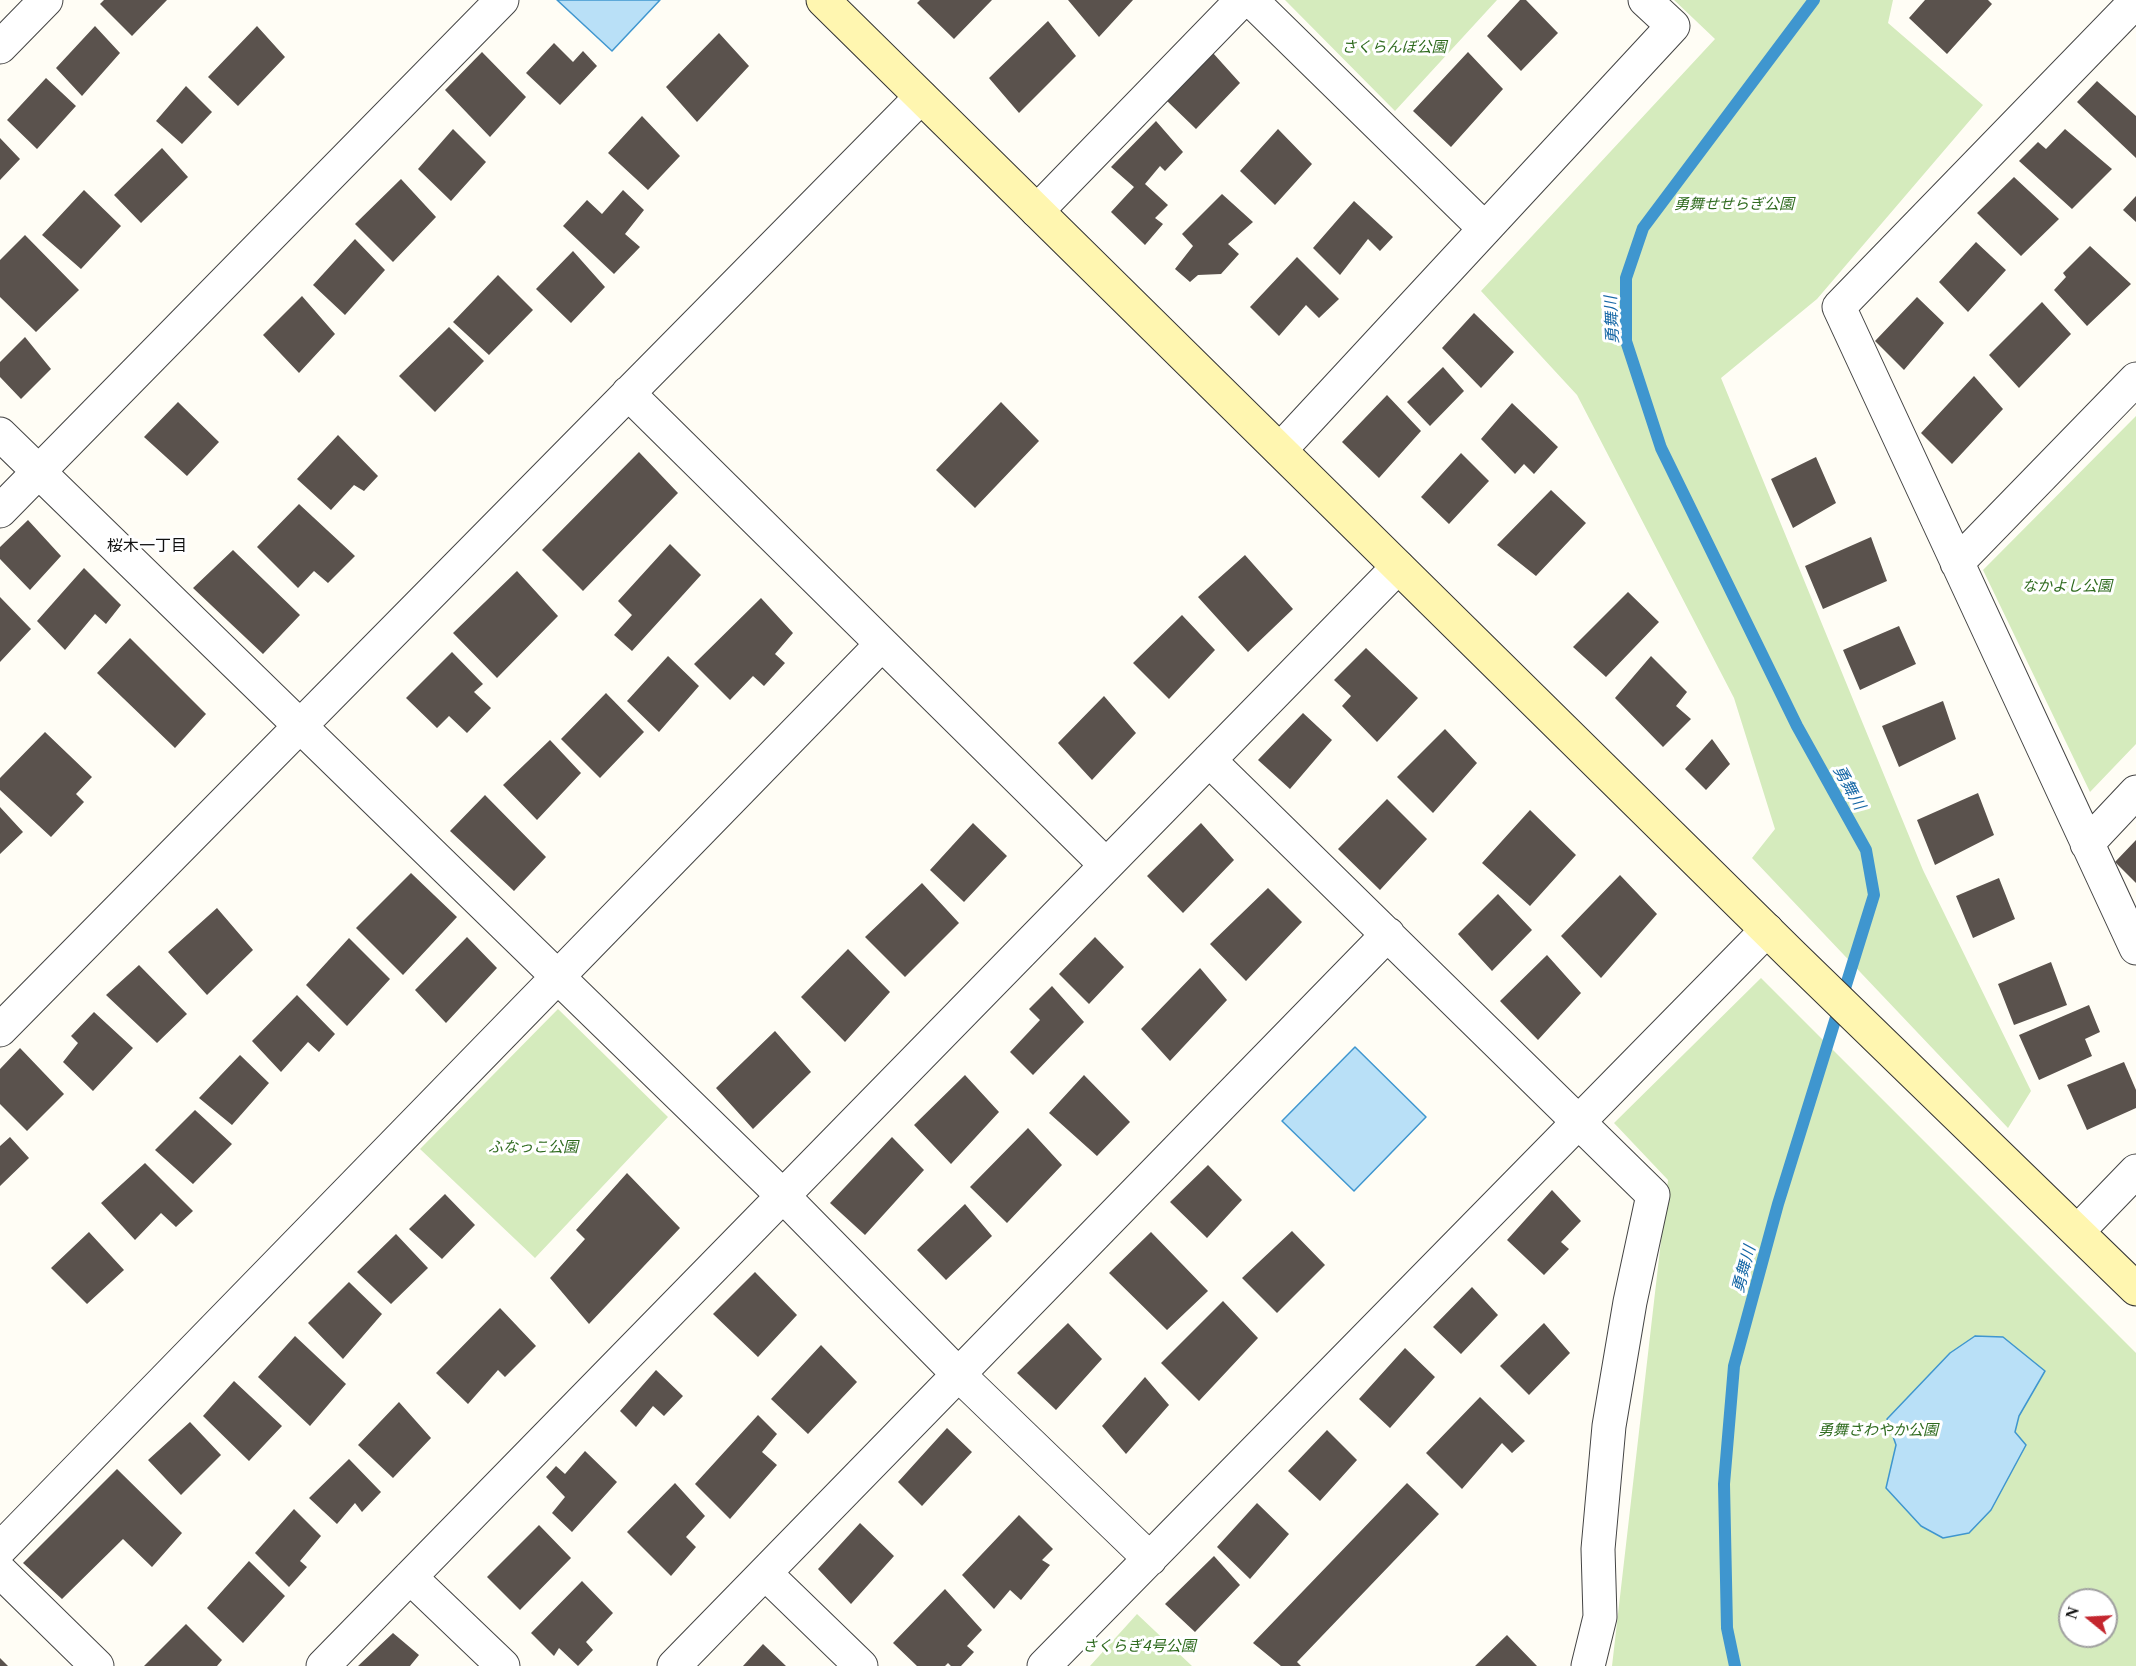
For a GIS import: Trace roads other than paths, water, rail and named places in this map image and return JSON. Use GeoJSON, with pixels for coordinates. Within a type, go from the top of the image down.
{"type":"FeatureCollection","features":[{"type":"Feature","properties":{"kind":"street"},"geometry":{"type":"LineString","coordinates":[[0,47],[46,0]]}},
{"type":"Feature","properties":{"kind":"street"},"geometry":{"type":"LineString","coordinates":[[0,511],[502,0]]}},
{"type":"Feature","properties":{"kind":"street"},"geometry":{"type":"LineString","coordinates":[[823,0],[1793,956],[2136,1289]]}},
{"type":"Feature","properties":{"kind":"street"},"geometry":{"type":"LineString","coordinates":[[1037,211],[1242,0]]}},
{"type":"Feature","properties":{"kind":"street"},"geometry":{"type":"LineString","coordinates":[[1251,0],[1485,230]]}},
{"type":"Feature","properties":{"kind":"street"},"geometry":{"type":"LineString","coordinates":[[1280,450],[1673,26],[1646,0]]}},
{"type":"Feature","properties":{"kind":"street"},"geometry":{"type":"LineString","coordinates":[[2136,1],[1839,307],[2136,948]]}},
{"type":"Feature","properties":{"kind":"street"},"geometry":{"type":"LineString","coordinates":[[0,1030],[921,97]]}},
{"type":"Feature","properties":{"kind":"street"},"geometry":{"type":"LineString","coordinates":[[1957,563],[2136,379]]}},
{"type":"Feature","properties":{"kind":"street"},"geometry":{"type":"LineString","coordinates":[[628,393],[1106,866]]}},
{"type":"Feature","properties":{"kind":"street"},"geometry":{"type":"LineString","coordinates":[[0,434],[783,1196],[959,1375],[1150,1559]]}},
{"type":"Feature","properties":{"kind":"street"},"geometry":{"type":"LineString","coordinates":[[323,1666],[1398,567]]}},
{"type":"Feature","properties":{"kind":"street"},"geometry":{"type":"LineString","coordinates":[[0,1549],[882,644]]}},
{"type":"Feature","properties":{"kind":"street"},"geometry":{"type":"LineString","coordinates":[[1209,760],[1653,1195],[1630,1302],[1609,1425],[1598,1549],[1600,1617],[1588,1666]]}},
{"type":"Feature","properties":{"kind":"street"},"geometry":{"type":"LineString","coordinates":[[2087,844],[2136,792]]}},
{"type":"Feature","properties":{"kind":"street"},"geometry":{"type":"LineString","coordinates":[[1044,1666],[1767,930]]}},
{"type":"Feature","properties":{"kind":"street"},"geometry":{"type":"LineString","coordinates":[[674,1666],[1388,934]]}},
{"type":"Feature","properties":{"kind":"street"},"geometry":{"type":"LineString","coordinates":[[2078,1231],[2136,1171]]}},
{"type":"Feature","properties":{"kind":"street"},"geometry":{"type":"LineString","coordinates":[[0,1571],[97,1666]]}},
{"type":"Feature","properties":{"kind":"street"},"geometry":{"type":"LineString","coordinates":[[766,1574],[861,1666]]}},
{"type":"Feature","properties":{"kind":"street"},"geometry":{"type":"LineString","coordinates":[[410,1577],[503,1666]]}},
{"type":"Feature","properties":{"kind":"water"},"geometry":{"type":"Polygon","coordinates":[[[557,0],[660,0],[612,51],[557,0]]]}},
{"type":"Feature","properties":{"kind":"water"},"geometry":{"type":"Polygon","coordinates":[[[1355,1047],[1426,1117],[1354,1191],[1282,1121],[1355,1047]]]}},
{"type":"Feature","properties":{"kind":"water"},"geometry":{"type":"Polygon","coordinates":[[[1975,1336],[2003,1337],[2045,1371],[2019,1416],[2015,1432],[2026,1445],[1991,1510],[1969,1533],[1943,1538],[1921,1526],[1886,1488],[1896,1445],[1887,1419],[1950,1353],[1975,1336]]]}},
{"type":"Feature","properties":{"kind":"waterway","name":"勇舞川"},"geometry":{"type":"LineString","coordinates":[[1735,1666],[1727,1628],[1724,1484],[1734,1366],[1778,1204],[1874,895],[1866,850],[1797,726],[1661,448],[1626,341],[1626,278],[1643,228],[1814,0]]}},
{"type":"Feature","properties":{"kind":"district","name":"桜木一丁目"},"geometry":{"type":"Point","coordinates":[147,545]}},
{"type":"Feature","properties":{"kind":"park label","name":"さくらんぼ公園"},"geometry":{"type":"Point","coordinates":[1394,46]}},
{"type":"Feature","properties":{"kind":"park label","name":"勇舞せせらぎ公園"},"geometry":{"type":"Point","coordinates":[1734,203]}},
{"type":"Feature","properties":{"kind":"park label","name":"なかよし公園"},"geometry":{"type":"Point","coordinates":[2067,585]}},
{"type":"Feature","properties":{"kind":"park label","name":"ふなっこ公園"},"geometry":{"type":"Point","coordinates":[533,1146]}},
{"type":"Feature","properties":{"kind":"park label","name":"勇舞さわやか公園"},"geometry":{"type":"Point","coordinates":[1878,1429]}},
{"type":"Feature","properties":{"kind":"park label","name":"さくらぎ4号公園"},"geometry":{"type":"Point","coordinates":[1139,1645]}}]}
